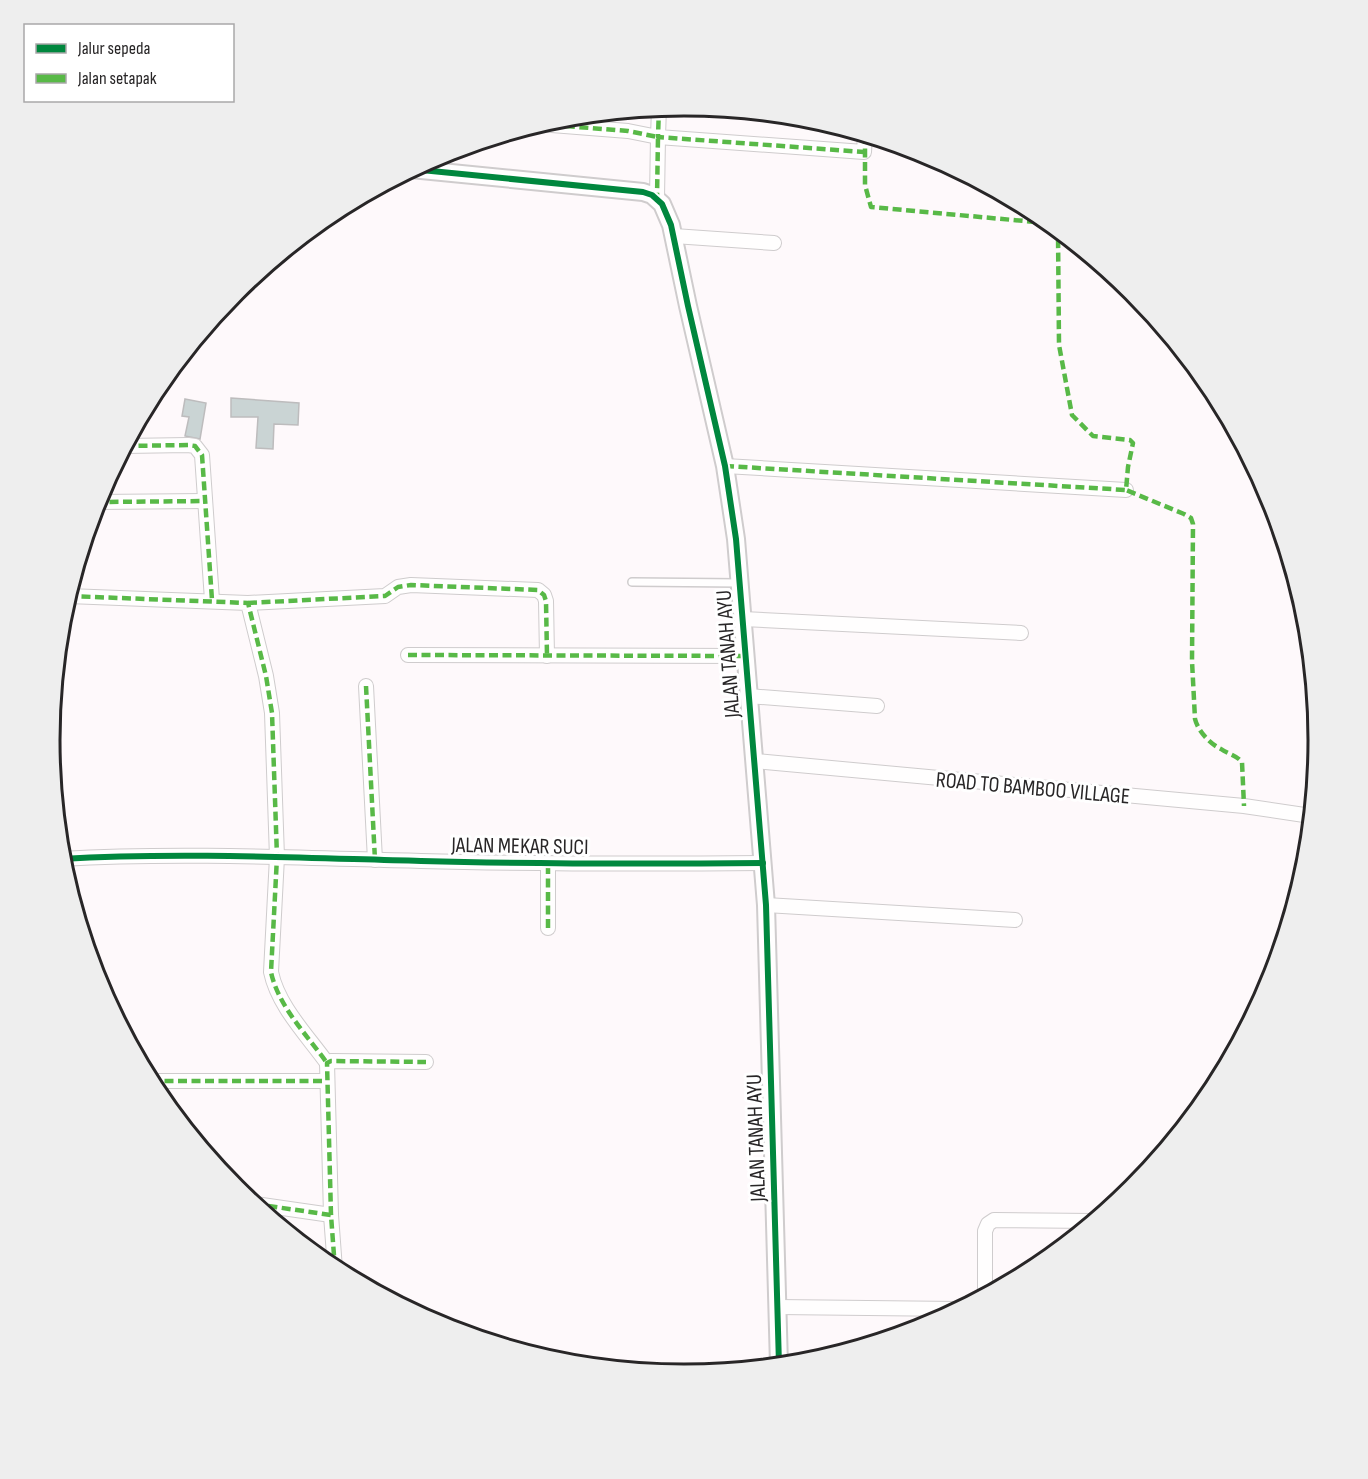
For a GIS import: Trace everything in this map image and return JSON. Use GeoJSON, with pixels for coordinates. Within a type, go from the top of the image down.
{"type":"FeatureCollection","features":[{"type":"Feature","properties":{"kind":"street"},"geometry":{"type":"LineString","coordinates":[[428,171],[629,190],[643,192],[657,198],[659,117]]}},
{"type":"Feature","properties":{"kind":"street"},"geometry":{"type":"LineString","coordinates":[[569,126],[628,130],[658,137],[864,152],[865,143]]}},
{"type":"Feature","properties":{"kind":"street","name":"JALAN TANAH AYU"},"geometry":{"type":"LineString","coordinates":[[657,198],[666,213],[674,236],[725,466],[736,539],[766,906],[779,1356]]}},
{"type":"Feature","properties":{"kind":"street"},"geometry":{"type":"LineString","coordinates":[[674,236],[774,243]]}},
{"type":"Feature","properties":{"kind":"street"},"geometry":{"type":"LineString","coordinates":[[134,446],[188,445],[195,446],[202,455],[212,600]]}},
{"type":"Feature","properties":{"kind":"street"},"geometry":{"type":"LineString","coordinates":[[725,466],[1125,490]]}},
{"type":"Feature","properties":{"kind":"street"},"geometry":{"type":"LineString","coordinates":[[107,502],[205,501]]}},
{"type":"Feature","properties":{"kind":"street"},"geometry":{"type":"LineString","coordinates":[[77,596],[248,603],[385,596],[398,587],[411,585],[537,590],[544,595],[546,601],[547,656]]}},
{"type":"Feature","properties":{"kind":"street"},"geometry":{"type":"LineString","coordinates":[[248,603],[272,713],[277,857],[271,972],[274,987],[289,1012],[327,1063],[334,1256]]}},
{"type":"Feature","properties":{"kind":"street"},"geometry":{"type":"LineString","coordinates":[[743,619],[1021,633]]}},
{"type":"Feature","properties":{"kind":"street"},"geometry":{"type":"LineString","coordinates":[[408,655],[746,656]]}},
{"type":"Feature","properties":{"kind":"street"},"geometry":{"type":"LineString","coordinates":[[366,686],[375,860]]}},
{"type":"Feature","properties":{"kind":"street"},"geometry":{"type":"LineString","coordinates":[[748,696],[877,706]]}},
{"type":"Feature","properties":{"kind":"street","name":"ROAD TO BAMBOO VILLAGE"},"geometry":{"type":"LineString","coordinates":[[755,761],[1244,806],[1304,815]]}},
{"type":"Feature","properties":{"kind":"street","name":"JALAN MEKAR SUCI"},"geometry":{"type":"LineString","coordinates":[[72,859],[132,856],[277,857],[548,865],[763,863]]}},
{"type":"Feature","properties":{"kind":"street"},"geometry":{"type":"LineString","coordinates":[[548,865],[548,928]]}},
{"type":"Feature","properties":{"kind":"street"},"geometry":{"type":"LineString","coordinates":[[766,906],[1015,920]]}},
{"type":"Feature","properties":{"kind":"street"},"geometry":{"type":"LineString","coordinates":[[327,1063],[331,1061],[426,1062]]}},
{"type":"Feature","properties":{"kind":"street"},"geometry":{"type":"LineString","coordinates":[[162,1081],[326,1081]]}},
{"type":"Feature","properties":{"kind":"street"},"geometry":{"type":"LineString","coordinates":[[270,1206],[331,1215]]}},
{"type":"Feature","properties":{"kind":"street"},"geometry":{"type":"LineString","coordinates":[[985,1286],[985,1231],[990,1222],[1081,1221]]}},
{"type":"Feature","properties":{"kind":"street"},"geometry":{"type":"LineString","coordinates":[[777,1307],[939,1309]]}},
{"type":"Feature","properties":{"kind":"lane"},"geometry":{"type":"LineString","coordinates":[[632,582],[740,583]]}},
{"type":"Feature","properties":{"kind":"building"},"geometry":{"type":"Polygon","coordinates":[[[231,398],[299,403],[298,425],[274,424],[273,449],[256,448],[258,417],[231,417],[231,398]]]}},
{"type":"Feature","properties":{"kind":"building"},"geometry":{"type":"Polygon","coordinates":[[[185,399],[206,403],[200,439],[185,436],[189,417],[182,416],[185,399]]]}},
{"type":"Feature","properties":{"kind":"marked path"},"geometry":{"type":"LineString","coordinates":[[659,117],[658,137],[864,152]]}},
{"type":"Feature","properties":{"kind":"marked path"},"geometry":{"type":"LineString","coordinates":[[567,126],[628,131],[658,137],[657,198]]}},
{"type":"Feature","properties":{"kind":"marked path"},"geometry":{"type":"LineString","coordinates":[[865,143],[865,185],[871,207],[1032,222]]}},
{"type":"Feature","properties":{"kind":"marked path"},"geometry":{"type":"LineString","coordinates":[[1058,240],[1059,345],[1072,415],[1093,436],[1130,440],[1133,443],[1126,490],[1191,518],[1193,524],[1192,661],[1195,719],[1209,740],[1242,762],[1244,806]]}},
{"type":"Feature","properties":{"kind":"marked path"},"geometry":{"type":"LineString","coordinates":[[134,446],[188,445],[195,446],[202,455],[212,600]]}},
{"type":"Feature","properties":{"kind":"marked path"},"geometry":{"type":"LineString","coordinates":[[725,466],[1126,490]]}},
{"type":"Feature","properties":{"kind":"marked path"},"geometry":{"type":"LineString","coordinates":[[107,502],[205,501]]}},
{"type":"Feature","properties":{"kind":"marked path"},"geometry":{"type":"LineString","coordinates":[[248,603],[385,596],[398,587],[411,585],[538,590],[544,595],[546,601],[547,656]]}},
{"type":"Feature","properties":{"kind":"marked path"},"geometry":{"type":"LineString","coordinates":[[77,596],[248,603],[266,676],[272,713],[277,857],[271,972],[280,997],[302,1031],[327,1063]]}},
{"type":"Feature","properties":{"kind":"marked path"},"geometry":{"type":"LineString","coordinates":[[408,655],[746,656]]}},
{"type":"Feature","properties":{"kind":"marked path"},"geometry":{"type":"LineString","coordinates":[[366,686],[375,860]]}},
{"type":"Feature","properties":{"kind":"marked path"},"geometry":{"type":"LineString","coordinates":[[548,865],[548,928]]}},
{"type":"Feature","properties":{"kind":"marked path"},"geometry":{"type":"LineString","coordinates":[[334,1256],[327,1063],[331,1061],[426,1062]]}},
{"type":"Feature","properties":{"kind":"marked path"},"geometry":{"type":"LineString","coordinates":[[162,1081],[326,1081]]}},
{"type":"Feature","properties":{"kind":"marked path"},"geometry":{"type":"LineString","coordinates":[[270,1206],[331,1215]]}},
{"type":"Feature","properties":{"kind":"cycle path"},"geometry":{"type":"LineString","coordinates":[[428,171],[643,192],[652,195],[662,204],[671,225],[725,466],[736,539],[766,905],[779,1356]]}},
{"type":"Feature","properties":{"kind":"cycle path"},"geometry":{"type":"LineString","coordinates":[[72,859],[196,856],[506,863],[763,863]]}}]}
